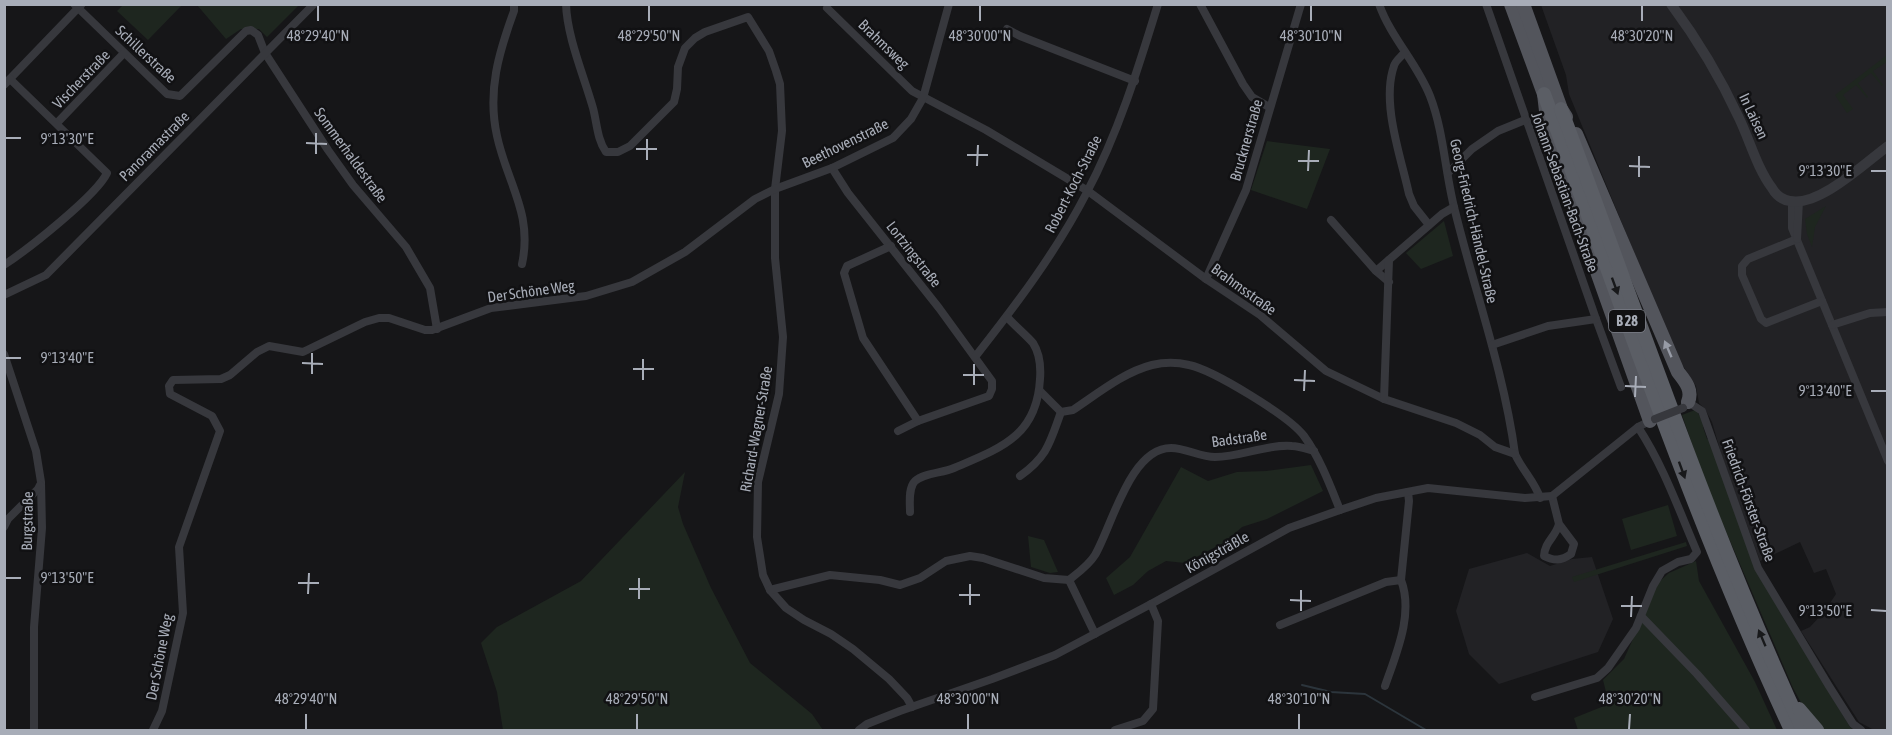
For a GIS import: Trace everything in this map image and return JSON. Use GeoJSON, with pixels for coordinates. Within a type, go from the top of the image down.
{"type":"FeatureCollection","features":[{"type":"Feature","properties":{"kind":"highway","name":"B 28"},"geometry":{"type":"LineString","coordinates":[[1544,93],[1691,494],[1789,730]]}},
{"type":"Feature","properties":{"kind":"highway","name":"B 28"},"geometry":{"type":"LineString","coordinates":[[1561,109],[1710,508],[1785,692],[1803,730]]}},
{"type":"Feature","properties":{"kind":"highway","name":"B 28"},"geometry":{"type":"LineString","coordinates":[[1785,692],[1816,730]]}},
{"type":"Feature","properties":{"kind":"main road","name":"B 28"},"geometry":{"type":"LineString","coordinates":[[1511,4],[1544,93]]}},
{"type":"Feature","properties":{"kind":"main road","name":"B 28"},"geometry":{"type":"LineString","coordinates":[[1523,4],[1561,109]]}},
{"type":"Feature","properties":{"kind":"main road"},"geometry":{"type":"LineString","coordinates":[[1544,93],[1552,146],[1647,422]]}},
{"type":"Feature","properties":{"kind":"main road"},"geometry":{"type":"LineString","coordinates":[[1561,109],[1579,140],[1678,372],[1689,389],[1691,396],[1685,405]]}},
{"type":"Feature","properties":{"kind":"street","name":"Panoramastraße"},"geometry":{"type":"LineString","coordinates":[[4,295],[46,275],[314,4]]}},
{"type":"Feature","properties":{"kind":"street"},"geometry":{"type":"LineString","coordinates":[[514,4],[514,11],[500,48],[494,75],[494,109],[496,135],[524,219],[525,249],[522,264]]}},
{"type":"Feature","properties":{"kind":"street","name":"Richard-Wagner-Straße"},"geometry":{"type":"LineString","coordinates":[[566,4],[572,37],[600,139],[606,152],[618,153],[631,146],[674,102],[678,67],[685,48],[695,38],[745,17],[751,20],[768,51],[780,84],[782,131],[775,189],[776,258],[783,337],[779,394],[758,482],[757,537],[763,575],[770,590],[786,608],[831,634],[889,679],[907,698],[912,707]]}},
{"type":"Feature","properties":{"kind":"street","name":"Beethovenstraße"},"geometry":{"type":"LineString","coordinates":[[775,189],[832,168],[893,138],[911,119],[923,98],[949,4]]}},
{"type":"Feature","properties":{"kind":"street","name":"Robert-Koch-Straße"},"geometry":{"type":"LineString","coordinates":[[975,357],[1046,263],[1088,192],[1135,81],[1158,4]]}},
{"type":"Feature","properties":{"kind":"street"},"geometry":{"type":"LineString","coordinates":[[1200,4],[1243,84],[1252,97],[1269,107]]}},
{"type":"Feature","properties":{"kind":"street","name":"Brucknerstraße"},"geometry":{"type":"LineString","coordinates":[[1206,279],[1246,190],[1300,4]]}},
{"type":"Feature","properties":{"kind":"street","name":"Georg-Friedrich-Händel-Straße"},"geometry":{"type":"LineString","coordinates":[[1378,4],[1393,35],[1416,69],[1430,97],[1454,207],[1492,345],[1515,454]]}},
{"type":"Feature","properties":{"kind":"street","name":"Johann-Sebastian-Bach-Straße"},"geometry":{"type":"LineString","coordinates":[[1486,4],[1621,387]]}},
{"type":"Feature","properties":{"kind":"street","name":"In Laisen"},"geometry":{"type":"LineString","coordinates":[[1671,4],[1729,96],[1773,189],[1779,197],[1795,201]]}},
{"type":"Feature","properties":{"kind":"street"},"geometry":{"type":"LineString","coordinates":[[4,265],[32,245],[105,178],[106,171],[57,123],[7,82],[77,6]]}},
{"type":"Feature","properties":{"kind":"street","name":"Schillerstraße"},"geometry":{"type":"LineString","coordinates":[[77,6],[167,94],[174,96]]}},
{"type":"Feature","properties":{"kind":"street","name":"Brahmsweg"},"geometry":{"type":"LineString","coordinates":[[827,8],[912,91],[923,98]]}},
{"type":"Feature","properties":{"kind":"street"},"geometry":{"type":"LineString","coordinates":[[1006,29],[1135,81]]}},
{"type":"Feature","properties":{"kind":"street","name":"Sommerhaldestraße"},"geometry":{"type":"LineString","coordinates":[[174,96],[180,96],[246,32],[251,30],[258,34],[265,53],[352,185],[406,247],[429,288],[436,329]]}},
{"type":"Feature","properties":{"kind":"street"},"geometry":{"type":"LineString","coordinates":[[1405,52],[1394,64],[1389,93],[1390,102],[1409,194],[1414,206],[1429,225]]}},
{"type":"Feature","properties":{"kind":"street","name":"Vischerstraße"},"geometry":{"type":"LineString","coordinates":[[57,123],[124,53]]}},
{"type":"Feature","properties":{"kind":"street","name":"Brahmsstraße"},"geometry":{"type":"LineString","coordinates":[[923,98],[986,130],[1088,192],[1206,279],[1260,315],[1326,371],[1384,399],[1456,423],[1480,435],[1496,447],[1515,454]]}},
{"type":"Feature","properties":{"kind":"street"},"geometry":{"type":"LineString","coordinates":[[1448,173],[1472,149],[1498,130],[1525,120]]}},
{"type":"Feature","properties":{"kind":"street"},"geometry":{"type":"LineString","coordinates":[[1887,146],[1833,187],[1817,196],[1795,201],[1792,228],[1887,461]]}},
{"type":"Feature","properties":{"kind":"street","name":"Lortzingstraße"},"geometry":{"type":"LineString","coordinates":[[832,168],[848,193],[891,246],[992,381],[993,389],[989,396],[918,421]]}},
{"type":"Feature","properties":{"kind":"street","name":"Der Schöne Weg"},"geometry":{"type":"LineString","coordinates":[[153,730],[162,711],[183,613],[179,547],[220,431],[212,416],[170,394],[169,386],[173,380],[181,378],[221,379],[231,375],[257,352],[268,346],[303,352],[365,322],[379,318],[389,318],[425,330],[436,329],[491,308],[586,296],[632,282],[685,252],[755,199],[775,189]]}},
{"type":"Feature","properties":{"kind":"street"},"geometry":{"type":"LineString","coordinates":[[1376,271],[1429,225],[1454,207]]}},
{"type":"Feature","properties":{"kind":"street"},"geometry":{"type":"LineString","coordinates":[[1331,220],[1376,271],[1389,282]]}},
{"type":"Feature","properties":{"kind":"street"},"geometry":{"type":"LineString","coordinates":[[1797,239],[1748,260],[1742,266],[1742,275],[1761,319],[1766,324],[1822,301]]}},
{"type":"Feature","properties":{"kind":"street"},"geometry":{"type":"LineString","coordinates":[[891,246],[850,264],[845,268],[844,273],[863,338],[918,421],[898,430]]}},
{"type":"Feature","properties":{"kind":"street"},"geometry":{"type":"LineString","coordinates":[[1384,399],[1389,260]]}},
{"type":"Feature","properties":{"kind":"street"},"geometry":{"type":"LineString","coordinates":[[1832,325],[1870,313],[1887,312]]}},
{"type":"Feature","properties":{"kind":"street"},"geometry":{"type":"LineString","coordinates":[[910,512],[913,482],[919,478],[952,469],[1004,445],[1025,428],[1032,416],[1040,392],[1040,358],[1033,344],[1006,317]]}},
{"type":"Feature","properties":{"kind":"street"},"geometry":{"type":"LineString","coordinates":[[1492,345],[1548,326],[1596,320]]}},
{"type":"Feature","properties":{"kind":"street","name":"Burgstraße"},"geometry":{"type":"LineString","coordinates":[[4,354],[36,451],[41,482],[42,528],[34,627],[34,730]]}},
{"type":"Feature","properties":{"kind":"street"},"geometry":{"type":"LineString","coordinates":[[1061,412],[1073,410],[1136,370],[1153,365],[1179,363],[1192,365],[1276,411],[1295,425],[1314,452],[1340,510]]}},
{"type":"Feature","properties":{"kind":"street"},"geometry":{"type":"LineString","coordinates":[[1040,392],[1061,412]]}},
{"type":"Feature","properties":{"kind":"street","name":"Königsträßle"},"geometry":{"type":"LineString","coordinates":[[859,730],[867,724],[1045,659],[1289,528],[1340,510],[1376,498],[1434,488],[1540,498],[1552,496],[1647,422],[1685,405]]}},
{"type":"Feature","properties":{"kind":"street","name":"Friedrich-Förster-Straße"},"geometry":{"type":"LineString","coordinates":[[1685,405],[1702,411],[1758,568],[1853,724],[1861,730]]}},
{"type":"Feature","properties":{"kind":"street"},"geometry":{"type":"LineString","coordinates":[[1020,476],[1042,458],[1050,444],[1061,412]]}},
{"type":"Feature","properties":{"kind":"street"},"geometry":{"type":"LineString","coordinates":[[1535,697],[1597,678],[1608,668],[1629,639],[1662,571],[1691,558],[1697,552],[1670,484],[1655,454],[1647,422]]}},
{"type":"Feature","properties":{"kind":"street","name":"Badstraße"},"geometry":{"type":"LineString","coordinates":[[1070,580],[1086,568],[1095,554],[1136,469],[1150,454],[1171,448],[1215,457],[1279,446],[1294,446],[1314,452]]}},
{"type":"Feature","properties":{"kind":"street"},"geometry":{"type":"LineString","coordinates":[[1515,454],[1521,468],[1538,490],[1540,498]]}},
{"type":"Feature","properties":{"kind":"street"},"geometry":{"type":"LineString","coordinates":[[4,527],[8,519],[39,489],[41,482]]}},
{"type":"Feature","properties":{"kind":"street"},"geometry":{"type":"LineString","coordinates":[[1385,686],[1403,628],[1406,592],[1401,580],[1409,501],[1407,492]]}},
{"type":"Feature","properties":{"kind":"street"},"geometry":{"type":"LineString","coordinates":[[1552,496],[1559,524]]}},
{"type":"Feature","properties":{"kind":"street"},"geometry":{"type":"LineString","coordinates":[[770,590],[830,575],[880,580],[900,585],[920,578],[946,561],[970,556],[1044,578],[1070,580],[1095,634]]}},
{"type":"Feature","properties":{"kind":"street"},"geometry":{"type":"LineString","coordinates":[[1280,625],[1386,582],[1401,580]]}},
{"type":"Feature","properties":{"kind":"street"},"geometry":{"type":"LineString","coordinates":[[1115,730],[1143,721],[1153,709],[1158,621],[1151,604]]}},
{"type":"Feature","properties":{"kind":"street"},"geometry":{"type":"LineString","coordinates":[[1641,616],[1697,674],[1746,730]]}},
{"type":"Feature","properties":{"kind":"shaded area"},"geometry":{"type":"Polygon","coordinates":[[[123,5],[182,5],[148,40],[117,11],[123,5]]]}},
{"type":"Feature","properties":{"kind":"shaded area"},"geometry":{"type":"Polygon","coordinates":[[[197,5],[299,5],[267,37],[259,29],[241,29],[226,39],[197,5]]]}},
{"type":"Feature","properties":{"kind":"shaded area"},"geometry":{"type":"Polygon","coordinates":[[[1541,5],[1887,5],[1887,730],[1874,730],[1859,722],[1801,631],[1810,627],[1836,594],[1826,569],[1814,573],[1800,542],[1760,561],[1723,460],[1712,422],[1699,403],[1696,386],[1676,355],[1569,94],[1566,75],[1541,5]]]}},
{"type":"Feature","properties":{"kind":"shaded area"},"geometry":{"type":"Polygon","coordinates":[[[1887,55],[1887,62],[1873,71],[1883,85],[1871,73],[1858,83],[1868,97],[1856,85],[1843,95],[1853,109],[1847,113],[1835,95],[1887,55]]]}},
{"type":"Feature","properties":{"kind":"shaded area"},"geometry":{"type":"Polygon","coordinates":[[[1267,141],[1330,149],[1307,209],[1251,190],[1267,141]]]}},
{"type":"Feature","properties":{"kind":"shaded area"},"geometry":{"type":"Polygon","coordinates":[[[1826,206],[1815,227],[1812,247],[1805,219],[1826,206]]]}},
{"type":"Feature","properties":{"kind":"shaded area"},"geometry":{"type":"Polygon","coordinates":[[[1444,221],[1453,256],[1421,269],[1406,253],[1444,221]]]}},
{"type":"Feature","properties":{"kind":"shaded area"},"geometry":{"type":"Polygon","coordinates":[[[1695,410],[1705,426],[1703,427],[1707,439],[1710,439],[1757,572],[1850,727],[1854,730],[1819,730],[1810,719],[1793,688],[1707,487],[1682,415],[1695,410]]]}},
{"type":"Feature","properties":{"kind":"shaded area"},"geometry":{"type":"Polygon","coordinates":[[[1311,465],[1323,491],[1267,519],[1242,527],[1227,541],[1185,563],[1166,561],[1148,571],[1133,585],[1114,595],[1106,578],[1130,557],[1181,467],[1208,481],[1237,472],[1311,465]]]}},
{"type":"Feature","properties":{"kind":"shaded area"},"geometry":{"type":"Polygon","coordinates":[[[685,472],[678,507],[683,524],[711,588],[750,663],[812,714],[823,730],[503,730],[497,692],[481,643],[497,627],[581,581],[685,472]]]}},
{"type":"Feature","properties":{"kind":"shaded area"},"geometry":{"type":"Polygon","coordinates":[[[1668,505],[1677,536],[1631,550],[1622,519],[1668,505]]]}},
{"type":"Feature","properties":{"kind":"shaded area"},"geometry":{"type":"Polygon","coordinates":[[[1028,536],[1044,540],[1058,572],[1050,573],[1031,567],[1028,536]]]}},
{"type":"Feature","properties":{"kind":"shaded area"},"geometry":{"type":"Polygon","coordinates":[[[1686,542],[1687,546],[1574,582],[1572,577],[1686,542]]]}},
{"type":"Feature","properties":{"kind":"shaded area"},"geometry":{"type":"Polygon","coordinates":[[[1527,553],[1550,566],[1572,559],[1592,557],[1613,619],[1598,652],[1499,684],[1469,654],[1456,611],[1469,569],[1527,553]]]}},
{"type":"Feature","properties":{"kind":"shaded area"},"geometry":{"type":"Polygon","coordinates":[[[1696,561],[1699,581],[1755,682],[1777,730],[1578,730],[1574,718],[1609,704],[1603,680],[1624,659],[1658,583],[1669,573],[1696,561]]]}},
{"type":"Feature","properties":{"kind":"waterway"},"geometry":{"type":"LineString","coordinates":[[1302,685],[1331,692],[1365,694],[1426,730]]}}]}
